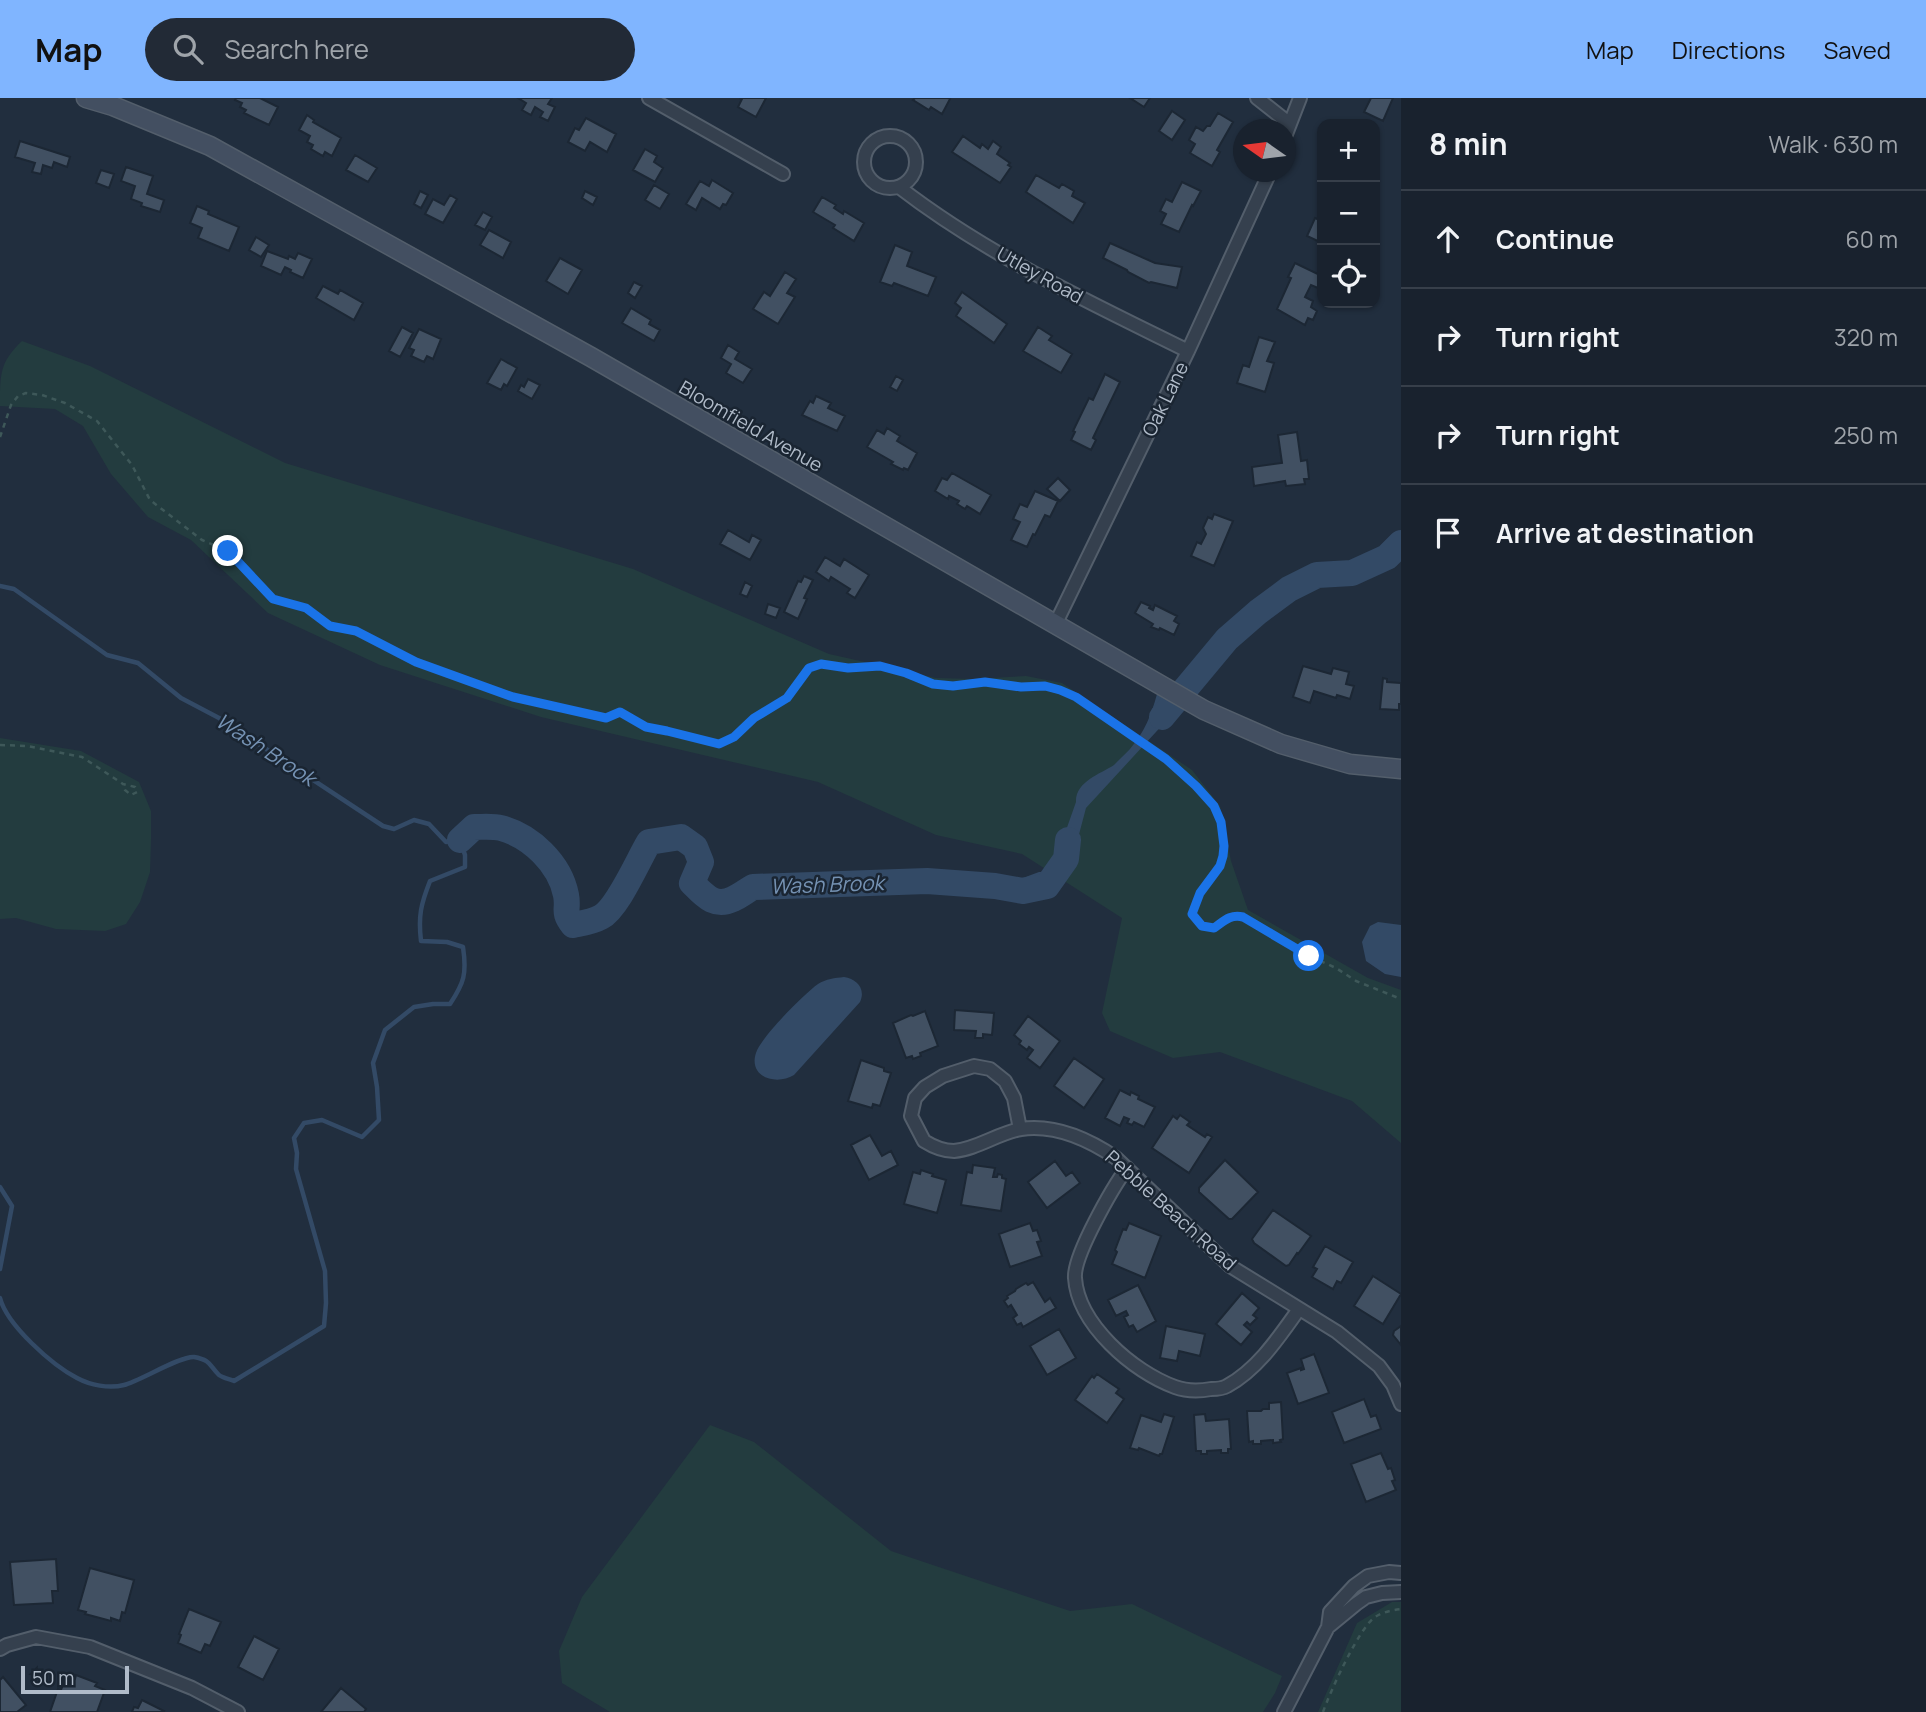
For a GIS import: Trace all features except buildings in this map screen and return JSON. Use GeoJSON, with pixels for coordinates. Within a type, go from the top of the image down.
{"type":"FeatureCollection","features":[{"type":"Feature","properties":{"kind":"main road","name":"Bloomfield Avenue"},"geometry":{"type":"LineString","coordinates":[[86,98],[113,106],[210,146],[591,358],[1204,710],[1281,744],[1350,764],[1401,769]]}},
{"type":"Feature","properties":{"kind":"street"},"geometry":{"type":"LineString","coordinates":[[649,98],[783,174]]}},
{"type":"Feature","properties":{"kind":"street"},"geometry":{"type":"LineString","coordinates":[[1257,98],[1278,119]]}},
{"type":"Feature","properties":{"kind":"street"},"geometry":{"type":"LineString","coordinates":[[1292,119],[1300,98]]}},
{"type":"Feature","properties":{"kind":"street","name":"Utley Road"},"geometry":{"type":"LineString","coordinates":[[899,187],[906,183],[916,169],[915,153],[905,140],[898,136],[882,137],[868,148],[865,157],[864,166],[873,182],[890,188],[899,187],[928,209],[1048,282],[1188,351]]}},
{"type":"Feature","properties":{"kind":"street","name":"Oak Lane"},"geometry":{"type":"LineString","coordinates":[[1055,625],[1188,351],[1265,182]]}},
{"type":"Feature","properties":{"kind":"street","name":"Pebble Beach Road"},"geometry":{"type":"LineString","coordinates":[[1020,1129],[1014,1098],[1005,1081],[989,1069],[974,1066],[943,1076],[925,1087],[915,1098],[911,1116],[924,1142],[952,1151],[1002,1134],[1034,1128],[1072,1134],[1096,1144],[1127,1168],[1230,1266],[1337,1332],[1379,1366],[1401,1405]]}},
{"type":"Feature","properties":{"kind":"street"},"geometry":{"type":"LineString","coordinates":[[1127,1168],[1100,1213],[1074,1275],[1091,1321],[1102,1336],[1122,1354],[1147,1374],[1177,1388],[1201,1391],[1225,1387],[1250,1369],[1299,1309]]}},
{"type":"Feature","properties":{"kind":"street"},"geometry":{"type":"LineString","coordinates":[[1284,1712],[1328,1628],[1330,1612],[1354,1586],[1368,1576],[1401,1573]]}},
{"type":"Feature","properties":{"kind":"street"},"geometry":{"type":"LineString","coordinates":[[1328,1628],[1366,1597],[1401,1591]]}},
{"type":"Feature","properties":{"kind":"street"},"geometry":{"type":"LineString","coordinates":[[0,1649],[36,1637],[90,1647],[192,1688],[238,1712]]}},
{"type":"Feature","properties":{"kind":"path"},"geometry":{"type":"LineString","coordinates":[[0,438],[11,405],[18,396],[26,393],[42,395],[65,403],[97,421],[132,465],[150,500],[202,540],[228,551],[273,599],[306,608],[330,626],[356,631],[416,662],[513,697],[606,718],[620,712],[646,727],[719,744],[734,737],[754,718],[787,698],[809,668],[821,664],[848,668],[880,666],[933,684],[953,686],[985,682],[1021,687],[1045,686],[1060,690],[1076,697],[1166,759],[1214,806],[1221,822],[1224,846],[1220,866],[1200,893],[1192,914],[1202,926],[1214,928],[1228,918],[1236,915],[1243,917],[1356,981],[1401,999]]}},
{"type":"Feature","properties":{"kind":"path"},"geometry":{"type":"LineString","coordinates":[[0,745],[27,746],[82,757],[123,783]]}},
{"type":"Feature","properties":{"kind":"path"},"geometry":{"type":"LineString","coordinates":[[1323,1712],[1363,1628],[1375,1617],[1390,1610],[1401,1609]]}},
{"type":"Feature","properties":{"kind":"green space"},"geometry":{"type":"Polygon","coordinates":[[[22,341],[90,366],[285,463],[633,569],[829,654],[936,678],[1026,676],[1062,683],[1192,770],[1220,806],[1231,861],[1248,910],[1368,978],[1401,990],[1401,1143],[1352,1101],[1220,1052],[1173,1058],[1110,1031],[1102,1013],[1122,918],[1022,854],[936,835],[818,782],[541,717],[380,665],[268,613],[191,540],[148,517],[111,474],[83,426],[55,409],[0,406],[0,385],[5,362],[22,341]]]}},
{"type":"Feature","properties":{"kind":"green space"},"geometry":{"type":"Polygon","coordinates":[[[0,738],[81,751],[139,782],[151,811],[150,872],[140,902],[126,924],[105,931],[56,929],[16,918],[0,919],[0,738]]]}},
{"type":"Feature","properties":{"kind":"green space"},"geometry":{"type":"Polygon","coordinates":[[[710,1425],[754,1442],[891,1551],[1070,1611],[1132,1604],[1282,1676],[1275,1693],[1263,1712],[610,1712],[562,1683],[559,1651],[582,1597],[710,1425]]]}},
{"type":"Feature","properties":{"kind":"green space"},"geometry":{"type":"Polygon","coordinates":[[[1392,1602],[1401,1602],[1401,1712],[1318,1712],[1357,1623],[1392,1602]]]}},
{"type":"Feature","properties":{"kind":"water"},"geometry":{"type":"Polygon","coordinates":[[[1157,694],[1179,707],[1086,808],[1073,857],[1068,865],[1041,882],[1029,894],[986,896],[986,881],[1009,883],[1046,872],[1059,859],[1080,789],[1089,779],[1114,765],[1130,749],[1147,723],[1157,694]]]}},
{"type":"Feature","properties":{"kind":"water"},"geometry":{"type":"Polygon","coordinates":[[[1378,922],[1401,925],[1401,977],[1385,974],[1366,961],[1362,942],[1370,926],[1378,922]]]}},
{"type":"Feature","properties":{"kind":"water"},"geometry":{"type":"Polygon","coordinates":[[[844,977],[859,985],[862,993],[860,1002],[794,1075],[779,1080],[760,1073],[756,1068],[756,1053],[774,1027],[818,984],[844,977]]]}},
{"type":"Feature","properties":{"kind":"waterway","name":"Wash Brook"},"geometry":{"type":"LineString","coordinates":[[1162,717],[1227,639],[1289,589],[1317,575],[1352,573],[1387,557],[1401,543]]}},
{"type":"Feature","properties":{"kind":"waterway"},"geometry":{"type":"LineString","coordinates":[[0,586],[14,589],[107,655],[138,663],[181,698],[219,718],[383,826],[394,829],[414,820],[429,824],[446,842],[460,840],[465,855],[465,867],[430,881],[420,917],[421,941],[447,942],[463,947],[464,971],[455,997],[450,1004],[414,1007],[385,1030],[373,1063],[379,1120],[362,1137],[322,1120],[304,1123],[294,1138],[296,1169],[325,1271],[324,1326],[234,1381],[219,1375],[207,1361],[194,1357],[179,1360],[124,1385],[106,1386],[77,1378],[55,1364],[21,1332],[4,1309],[0,1298]]}},
{"type":"Feature","properties":{"kind":"waterway","name":"Wash Brook"},"geometry":{"type":"LineString","coordinates":[[460,840],[474,827],[501,828],[523,837],[551,862],[558,873],[566,895],[568,917],[573,925],[594,920],[607,912],[621,894],[649,842],[681,837],[695,847],[701,862],[692,883],[710,899],[720,902],[733,899],[753,887],[927,881],[1023,891],[1047,886],[1066,859],[1068,840]]}},
{"type":"Feature","properties":{"kind":"waterway"},"geometry":{"type":"LineString","coordinates":[[0,1187],[12,1206],[0,1269]]}},
{"type":"Feature","properties":{"kind":"route"},"geometry":{"type":"LineString","coordinates":[[228,551],[273,599],[306,608],[330,626],[356,631],[416,662],[513,697],[606,718],[620,712],[646,727],[719,744],[734,737],[754,718],[787,698],[809,668],[821,664],[848,668],[880,666],[933,684],[953,686],[985,682],[1021,687],[1045,686],[1060,690],[1076,697],[1166,759],[1214,806],[1221,822],[1223,856],[1220,866],[1200,893],[1192,914],[1202,926],[1214,928],[1236,915],[1309,956]]}}]}
